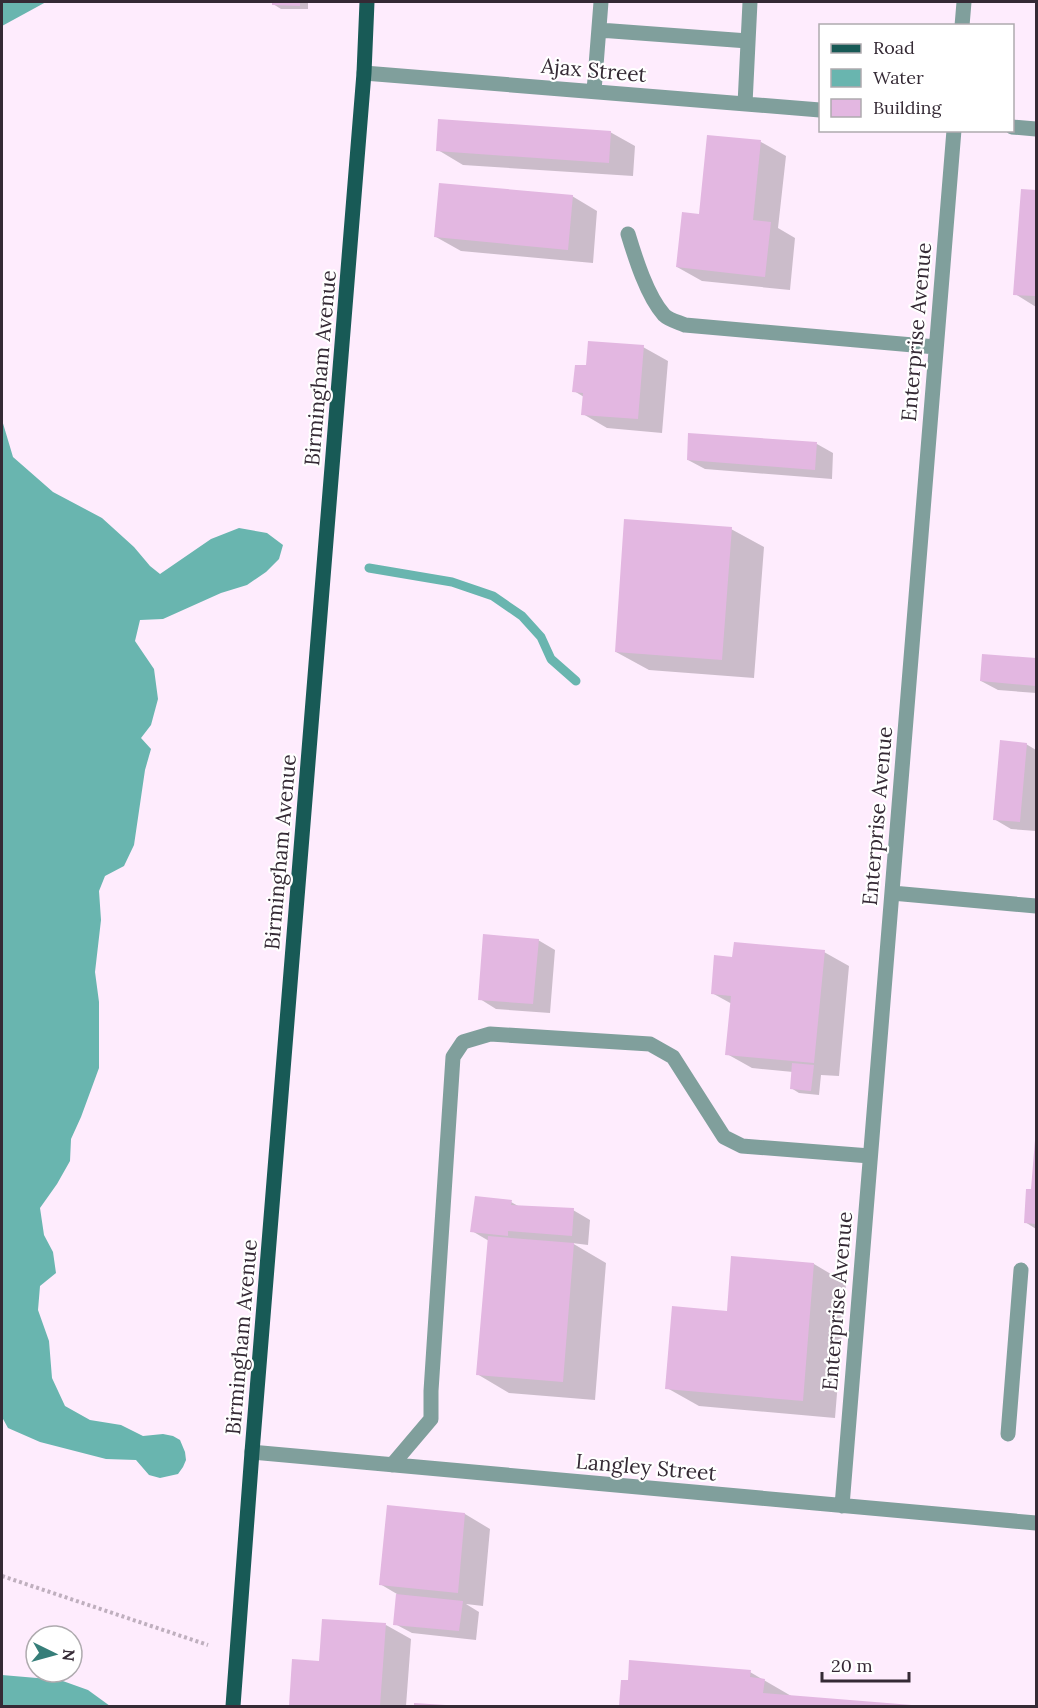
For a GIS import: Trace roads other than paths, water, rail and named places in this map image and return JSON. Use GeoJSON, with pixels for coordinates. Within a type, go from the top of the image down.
{"type":"FeatureCollection","features":[{"type":"Feature","properties":{"kind":"main road","name":"Birmingham Avenue"},"geometry":{"type":"LineString","coordinates":[[233,1707],[364,74],[367,2]]}},
{"type":"Feature","properties":{"kind":"street"},"geometry":{"type":"LineString","coordinates":[[594,91],[601,2]]}},
{"type":"Feature","properties":{"kind":"street"},"geometry":{"type":"LineString","coordinates":[[745,104],[750,2]]}},
{"type":"Feature","properties":{"kind":"street"},"geometry":{"type":"LineString","coordinates":[[962,24],[964,2]]}},
{"type":"Feature","properties":{"kind":"street"},"geometry":{"type":"LineString","coordinates":[[599,30],[748,41]]}},
{"type":"Feature","properties":{"kind":"street","name":"Ajax Street"},"geometry":{"type":"LineString","coordinates":[[364,74],[819,111]]}},
{"type":"Feature","properties":{"kind":"street"},"geometry":{"type":"LineString","coordinates":[[1014,127],[1036,129]]}},
{"type":"Feature","properties":{"kind":"street","name":"Enterprise Avenue"},"geometry":{"type":"LineString","coordinates":[[842,1506],[954,132]]}},
{"type":"Feature","properties":{"kind":"street"},"geometry":{"type":"LineString","coordinates":[[628,234],[650,293],[665,316],[685,325],[936,347]]}},
{"type":"Feature","properties":{"kind":"street"},"geometry":{"type":"LineString","coordinates":[[892,893],[1036,906]]}},
{"type":"Feature","properties":{"kind":"street"},"geometry":{"type":"LineString","coordinates":[[392,1465],[431,1419],[453,1057],[463,1042],[490,1034],[650,1044],[673,1057],[724,1137],[742,1146],[870,1156]]}},
{"type":"Feature","properties":{"kind":"street"},"geometry":{"type":"LineString","coordinates":[[1008,1434],[1021,1270]]}},
{"type":"Feature","properties":{"kind":"street","name":"Langley Street"},"geometry":{"type":"LineString","coordinates":[[252,1452],[1036,1523]]}},
{"type":"Feature","properties":{"kind":"water"},"geometry":{"type":"Polygon","coordinates":[[[2,2],[46,2],[2,26],[2,2]]]}},
{"type":"Feature","properties":{"kind":"water"},"geometry":{"type":"Polygon","coordinates":[[[2,420],[13,457],[53,492],[102,518],[160,574],[211,539],[239,528],[267,533],[283,545],[279,559],[266,572],[247,585],[221,593],[163,619],[140,620],[135,641],[154,669],[158,699],[151,725],[141,738],[151,749],[145,770],[134,845],[124,866],[105,876],[99,891],[101,920],[95,972],[99,1002],[99,1068],[71,1139],[70,1161],[40,1208],[44,1235],[53,1252],[56,1273],[40,1286],[38,1310],[49,1341],[52,1378],[65,1406],[90,1420],[121,1425],[143,1436],[163,1434],[180,1440],[186,1460],[183,1467],[178,1474],[160,1478],[149,1475],[136,1460],[106,1459],[40,1442],[8,1428],[2,1417],[2,420]]]}},
{"type":"Feature","properties":{"kind":"water"},"geometry":{"type":"Polygon","coordinates":[[[2,1675],[24,1677],[24,1684],[71,1684],[88,1690],[110,1706],[2,1706],[2,1675]]]}},
{"type":"Feature","properties":{"kind":"waterway"},"geometry":{"type":"LineString","coordinates":[[369,568],[452,582],[493,596],[522,616],[541,637],[551,659],[576,681]]}}]}
